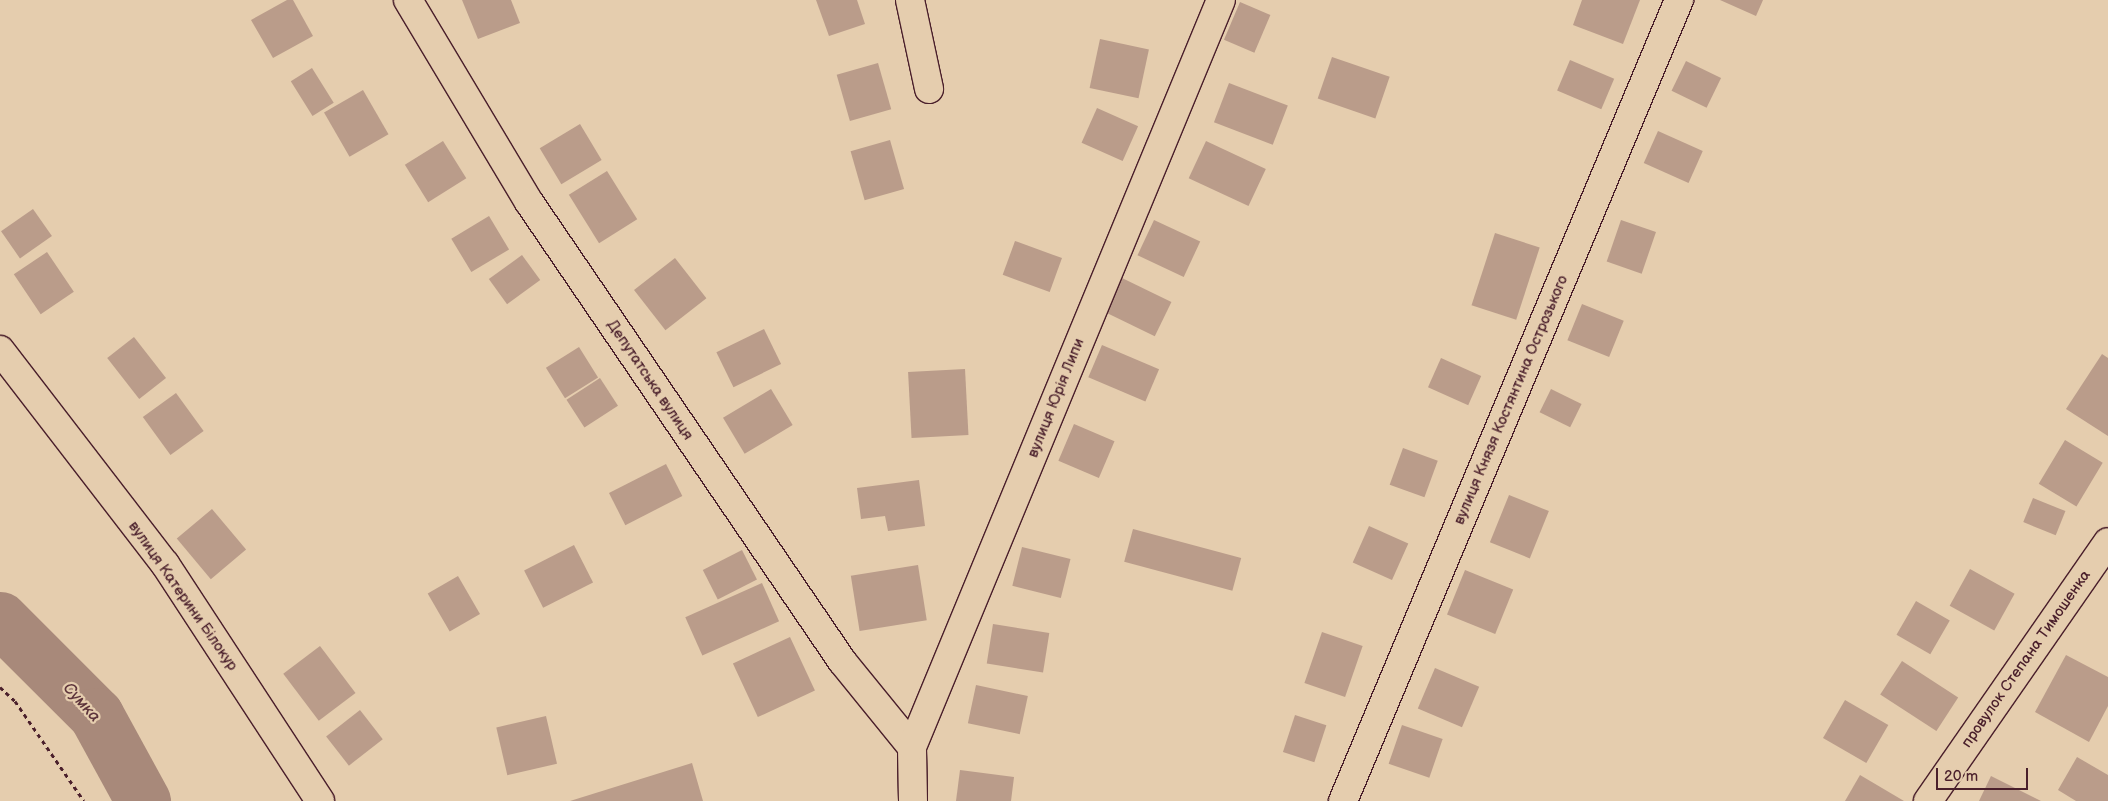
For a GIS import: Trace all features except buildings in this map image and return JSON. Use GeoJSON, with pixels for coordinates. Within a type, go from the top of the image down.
{"type":"FeatureCollection","features":[{"type":"Feature","properties":{"kind":"street","name":"Депутатська вулиця"},"geometry":{"type":"LineString","coordinates":[[408,0],[529,202],[842,661],[912,747]]}},
{"type":"Feature","properties":{"kind":"street"},"geometry":{"type":"LineString","coordinates":[[910,0],[929,89]]}},
{"type":"Feature","properties":{"kind":"street","name":"вулиця Юрія Липи"},"geometry":{"type":"LineString","coordinates":[[913,801],[912,747],[1221,0]]}},
{"type":"Feature","properties":{"kind":"street","name":"вулиця Князя Костянтина Острозького"},"geometry":{"type":"LineString","coordinates":[[1343,801],[1679,0]]}},
{"type":"Feature","properties":{"kind":"street","name":"вулиця Катерини Білокур"},"geometry":{"type":"LineString","coordinates":[[0,350],[165,564],[320,801]]}},
{"type":"Feature","properties":{"kind":"street","name":"провулок Степана Тимошенка"},"geometry":{"type":"LineString","coordinates":[[1928,801],[2108,542]]}},
{"type":"Feature","properties":{"kind":"path"},"geometry":{"type":"LineString","coordinates":[[0,687],[15,701],[84,801]]}},
{"type":"Feature","properties":{"kind":"waterway","name":"Сумка"},"geometry":{"type":"LineString","coordinates":[[0,619],[96,715],[143,801]]}}]}
